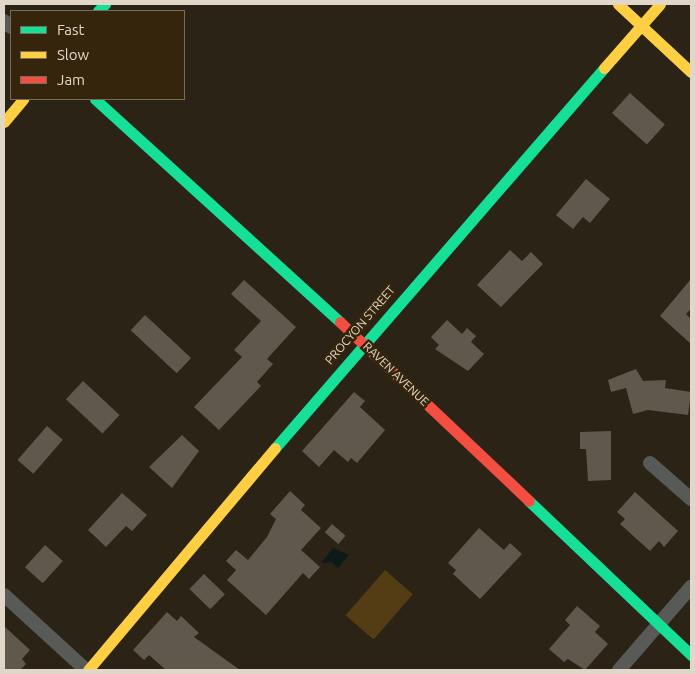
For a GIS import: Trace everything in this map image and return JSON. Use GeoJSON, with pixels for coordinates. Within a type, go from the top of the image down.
{"type":"FeatureCollection","features":[{"type":"Feature","properties":{"kind":"street"},"geometry":{"type":"LineString","coordinates":[[618,4],[691,72]]}},
{"type":"Feature","properties":{"kind":"street","name":"PROCYON STREET"},"geometry":{"type":"LineString","coordinates":[[87,670],[363,343],[640,24],[660,4]]}},
{"type":"Feature","properties":{"kind":"street"},"geometry":{"type":"LineString","coordinates":[[4,122],[23,100]]}},
{"type":"Feature","properties":{"kind":"street","name":"RAVEN AVENUE"},"geometry":{"type":"LineString","coordinates":[[97,100],[363,343],[691,655]]}},
{"type":"Feature","properties":{"kind":"street"},"geometry":{"type":"LineString","coordinates":[[650,463],[691,500]]}},
{"type":"Feature","properties":{"kind":"street"},"geometry":{"type":"LineString","coordinates":[[619,670],[691,587]]}},
{"type":"Feature","properties":{"kind":"street"},"geometry":{"type":"LineString","coordinates":[[4,595],[87,670]]}},
{"type":"Feature","properties":{"kind":"shaded area"},"geometry":{"type":"Polygon","coordinates":[[[333,548],[349,555],[338,568],[332,562],[321,563],[333,548]]]}},
{"type":"Feature","properties":{"kind":"shaded area"},"geometry":{"type":"Polygon","coordinates":[[[385,570],[413,594],[374,640],[346,615],[385,570]]]}},
{"type":"Feature","properties":{"kind":"building"},"geometry":{"type":"Polygon","coordinates":[[[630,93],[665,124],[647,145],[612,113],[630,93]]]}},
{"type":"Feature","properties":{"kind":"building"},"geometry":{"type":"Polygon","coordinates":[[[586,179],[610,199],[590,223],[583,217],[573,229],[556,215],[586,179]]]}},
{"type":"Feature","properties":{"kind":"building"},"geometry":{"type":"Polygon","coordinates":[[[510,250],[522,261],[531,252],[543,264],[501,307],[477,285],[510,250]]]}},
{"type":"Feature","properties":{"kind":"building"},"geometry":{"type":"Polygon","coordinates":[[[691,279],[691,309],[686,314],[691,319],[691,344],[660,316],[691,279]]]}},
{"type":"Feature","properties":{"kind":"building"},"geometry":{"type":"Polygon","coordinates":[[[244,280],[296,327],[267,359],[273,364],[257,382],[261,386],[219,430],[194,407],[242,357],[234,350],[261,321],[231,294],[244,280]]]}},
{"type":"Feature","properties":{"kind":"building"},"geometry":{"type":"Polygon","coordinates":[[[145,315],[191,358],[177,373],[131,330],[145,315]]]}},
{"type":"Feature","properties":{"kind":"building"},"geometry":{"type":"Polygon","coordinates":[[[447,320],[462,334],[467,328],[476,336],[471,342],[484,354],[468,371],[435,349],[439,345],[431,337],[447,320]]]}},
{"type":"Feature","properties":{"kind":"building"},"geometry":{"type":"Polygon","coordinates":[[[636,369],[643,381],[666,380],[665,388],[691,392],[688,415],[648,410],[633,414],[626,388],[611,392],[608,380],[636,369]]]}},
{"type":"Feature","properties":{"kind":"building"},"geometry":{"type":"Polygon","coordinates":[[[83,381],[120,415],[103,433],[66,399],[83,381]]]}},
{"type":"Feature","properties":{"kind":"building"},"geometry":{"type":"Polygon","coordinates":[[[354,392],[365,401],[360,407],[385,430],[357,463],[351,458],[348,462],[334,450],[319,467],[302,451],[354,392]]]}},
{"type":"Feature","properties":{"kind":"building"},"geometry":{"type":"Polygon","coordinates":[[[47,426],[63,440],[33,474],[17,460],[47,426]]]}},
{"type":"Feature","properties":{"kind":"building"},"geometry":{"type":"Polygon","coordinates":[[[611,431],[611,480],[588,481],[586,449],[580,449],[580,432],[611,431]]]}},
{"type":"Feature","properties":{"kind":"building"},"geometry":{"type":"Polygon","coordinates":[[[182,435],[199,451],[172,488],[149,467],[182,435]]]}},
{"type":"Feature","properties":{"kind":"building"},"geometry":{"type":"Polygon","coordinates":[[[290,491],[305,505],[301,510],[321,528],[301,550],[320,567],[309,579],[303,573],[266,615],[227,580],[236,570],[226,561],[236,550],[248,560],[267,537],[276,519],[270,514],[290,491]]]}},
{"type":"Feature","properties":{"kind":"building"},"geometry":{"type":"Polygon","coordinates":[[[635,492],[678,531],[664,547],[659,541],[650,551],[620,524],[625,519],[617,512],[635,492]]]}},
{"type":"Feature","properties":{"kind":"building"},"geometry":{"type":"Polygon","coordinates":[[[122,493],[147,515],[132,531],[126,526],[106,547],[88,530],[122,493]]]}},
{"type":"Feature","properties":{"kind":"building"},"geometry":{"type":"Polygon","coordinates":[[[332,524],[346,536],[338,544],[325,532],[332,524]]]}},
{"type":"Feature","properties":{"kind":"building"},"geometry":{"type":"Polygon","coordinates":[[[479,528],[504,550],[510,543],[522,554],[480,599],[453,574],[456,570],[448,563],[479,528]]]}},
{"type":"Feature","properties":{"kind":"building"},"geometry":{"type":"Polygon","coordinates":[[[45,545],[63,561],[43,583],[25,567],[45,545]]]}},
{"type":"Feature","properties":{"kind":"building"},"geometry":{"type":"Polygon","coordinates":[[[204,574],[225,594],[210,609],[189,589],[204,574]]]}},
{"type":"Feature","properties":{"kind":"building"},"geometry":{"type":"Polygon","coordinates":[[[577,606],[600,626],[595,632],[608,644],[585,670],[568,659],[564,662],[549,649],[570,625],[565,620],[577,606]]]}},
{"type":"Feature","properties":{"kind":"building"},"geometry":{"type":"Polygon","coordinates":[[[167,612],[177,621],[181,616],[199,633],[194,637],[240,670],[166,670],[149,655],[144,660],[133,650],[167,612]]]}},
{"type":"Feature","properties":{"kind":"building"},"geometry":{"type":"Polygon","coordinates":[[[4,626],[30,650],[22,659],[26,664],[20,670],[4,670],[4,626]]]}},
{"type":"Feature","properties":{"kind":"traffic: fast"},"geometry":{"type":"LineString","coordinates":[[99,10],[105,4]]}},
{"type":"Feature","properties":{"kind":"traffic: fast"},"geometry":{"type":"LineString","coordinates":[[275,448],[604,68]]}},
{"type":"Feature","properties":{"kind":"traffic: fast"},"geometry":{"type":"LineString","coordinates":[[96,100],[340,322]]}},
{"type":"Feature","properties":{"kind":"traffic: fast"},"geometry":{"type":"LineString","coordinates":[[529,501],[691,655]]}},
{"type":"Feature","properties":{"kind":"traffic: slow"},"geometry":{"type":"LineString","coordinates":[[618,4],[691,72]]}},
{"type":"Feature","properties":{"kind":"traffic: slow"},"geometry":{"type":"LineString","coordinates":[[604,68],[660,4]]}},
{"type":"Feature","properties":{"kind":"traffic: slow"},"geometry":{"type":"LineString","coordinates":[[4,122],[22,100]]}},
{"type":"Feature","properties":{"kind":"traffic: slow"},"geometry":{"type":"LineString","coordinates":[[88,670],[275,448]]}},
{"type":"Feature","properties":{"kind":"traffic: jam"},"geometry":{"type":"LineString","coordinates":[[340,322],[529,501]]}}]}
